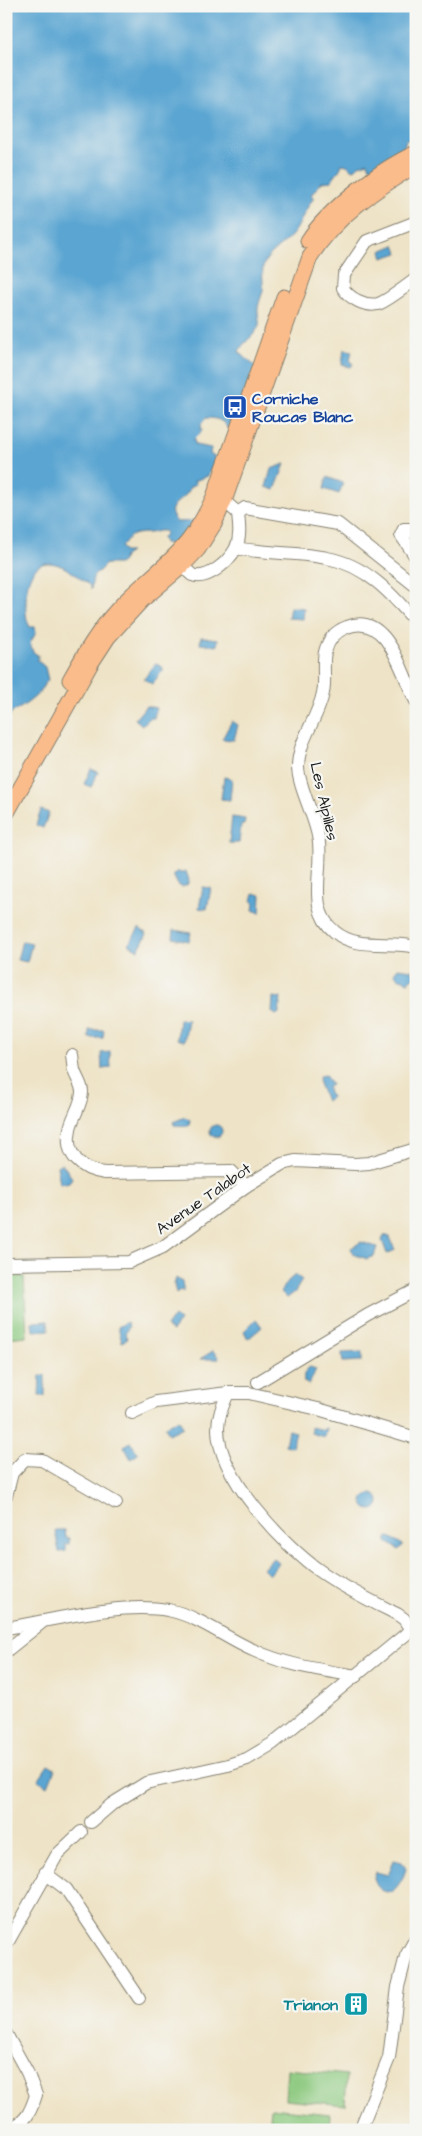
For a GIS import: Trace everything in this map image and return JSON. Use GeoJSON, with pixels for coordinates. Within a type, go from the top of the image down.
{"type":"FeatureCollection","features":[{"type":"Feature","properties":{"kind":"main road"},"geometry":{"type":"LineString","coordinates":[[6,793],[82,658],[99,632],[118,609],[177,559],[198,549],[214,524],[219,499],[301,253],[317,229],[343,202],[373,179],[416,153]]}},
{"type":"Feature","properties":{"kind":"main road"},"geometry":{"type":"LineString","coordinates":[[6,814],[91,663],[124,618],[177,559],[188,540],[219,499],[310,258],[321,240],[348,211],[416,165]]}},
{"type":"Feature","properties":{"kind":"street"},"geometry":{"type":"LineString","coordinates":[[416,222],[367,241],[344,275],[343,288],[348,296],[364,302],[378,304],[416,280]]}},
{"type":"Feature","properties":{"kind":"street"},"geometry":{"type":"LineString","coordinates":[[219,499],[238,513]]}},
{"type":"Feature","properties":{"kind":"street"},"geometry":{"type":"LineString","coordinates":[[238,513],[245,508],[338,524],[416,586]]}},
{"type":"Feature","properties":{"kind":"street"},"geometry":{"type":"LineString","coordinates":[[177,559],[195,576],[206,575],[228,558],[236,548],[239,532],[238,513]]}},
{"type":"Feature","properties":{"kind":"street"},"geometry":{"type":"LineString","coordinates":[[416,534],[409,529],[404,529],[400,535],[416,557]]}},
{"type":"Feature","properties":{"kind":"street"},"geometry":{"type":"LineString","coordinates":[[236,548],[328,558],[351,566],[371,577],[393,594],[416,622]]}},
{"type":"Feature","properties":{"kind":"street","name":"Les Alpilles"},"geometry":{"type":"LineString","coordinates":[[416,701],[397,659],[383,635],[374,628],[361,624],[349,626],[338,631],[330,640],[325,652],[324,693],[318,711],[301,747],[298,770],[318,836],[320,854],[318,903],[325,922],[346,939],[361,944],[416,947]]}},
{"type":"Feature","properties":{"kind":"street"},"geometry":{"type":"LineString","coordinates":[[72,1055],[74,1070],[82,1093],[70,1128],[68,1141],[75,1160],[83,1168],[105,1174],[231,1172],[246,1186]]}},
{"type":"Feature","properties":{"kind":"street","name":"Avenue Talabot"},"geometry":{"type":"LineString","coordinates":[[6,1264],[129,1262],[163,1247],[246,1186],[282,1164],[295,1161],[369,1163],[416,1149]]}},
{"type":"Feature","properties":{"kind":"street"},"geometry":{"type":"LineString","coordinates":[[258,1382],[368,1315],[416,1290]]}},
{"type":"Feature","properties":{"kind":"street"},"geometry":{"type":"LineString","coordinates":[[91,1822],[112,1804],[146,1783],[228,1765],[247,1759],[272,1744],[414,1628],[397,1614],[342,1585],[309,1563],[279,1535],[248,1497],[224,1457],[220,1443],[218,1429],[220,1410],[228,1393]]}},
{"type":"Feature","properties":{"kind":"street"},"geometry":{"type":"LineString","coordinates":[[132,1413],[156,1402],[228,1393],[248,1394],[274,1398],[416,1438]]}},
{"type":"Feature","properties":{"kind":"street"},"geometry":{"type":"LineString","coordinates":[[6,1496],[12,1473],[25,1459],[42,1460],[116,1503]]}},
{"type":"Feature","properties":{"kind":"street"},"geometry":{"type":"LineString","coordinates":[[6,1628],[102,1611],[148,1608],[168,1610],[189,1616],[253,1651],[302,1666],[356,1676]]}},
{"type":"Feature","properties":{"kind":"street"},"geometry":{"type":"LineString","coordinates":[[6,1650],[43,1622]]}},
{"type":"Feature","properties":{"kind":"street"},"geometry":{"type":"LineString","coordinates":[[6,1945],[23,1917],[45,1873],[57,1855],[81,1832]]}},
{"type":"Feature","properties":{"kind":"street"},"geometry":{"type":"LineString","coordinates":[[45,1873],[66,1889],[139,1998]]}},
{"type":"Feature","properties":{"kind":"street"},"geometry":{"type":"LineString","coordinates":[[360,2130],[389,2058],[398,1986],[406,1956],[416,1938]]}},
{"type":"Feature","properties":{"kind":"street"},"geometry":{"type":"LineString","coordinates":[[6,2034],[27,2072],[36,2095],[30,2114],[16,2127],[6,2128]]}},
{"type":"Feature","properties":{"kind":"green space"},"geometry":{"type":"Polygon","coordinates":[[[24,1276],[27,1336],[6,1338],[6,1277],[24,1276]]]}},
{"type":"Feature","properties":{"kind":"green space"},"geometry":{"type":"Polygon","coordinates":[[[287,2069],[347,2075],[345,2105],[285,2099],[287,2069]]]}},
{"type":"Feature","properties":{"kind":"green space"},"geometry":{"type":"Polygon","coordinates":[[[271,2108],[330,2114],[329,2130],[269,2130],[271,2108]]]}},
{"type":"Feature","properties":{"kind":"water"},"geometry":{"type":"Polygon","coordinates":[[[6,6],[416,6],[416,140],[406,140],[403,150],[404,155],[378,169],[369,166],[368,162],[359,165],[354,170],[342,164],[332,181],[322,182],[311,195],[314,198],[290,238],[266,260],[263,271],[263,291],[258,308],[259,325],[255,333],[239,352],[256,367],[234,416],[229,422],[232,424],[228,430],[220,420],[206,418],[201,424],[202,431],[194,439],[195,445],[211,448],[210,454],[216,458],[208,476],[194,481],[196,484],[190,487],[185,496],[173,507],[173,516],[177,522],[195,521],[177,552],[172,544],[164,543],[162,538],[166,533],[164,531],[133,535],[121,547],[124,552],[130,552],[124,556],[123,561],[119,564],[106,564],[93,577],[91,589],[87,583],[71,571],[52,563],[37,567],[32,574],[28,584],[26,614],[30,627],[35,627],[36,633],[30,643],[33,652],[38,655],[38,661],[45,667],[48,680],[36,696],[12,712],[6,720],[6,6]]]}},
{"type":"Feature","properties":{"kind":"water"},"geometry":{"type":"Polygon","coordinates":[[[395,245],[398,253],[383,258],[381,251],[395,245]]]}},
{"type":"Feature","properties":{"kind":"water"},"geometry":{"type":"Polygon","coordinates":[[[344,349],[352,351],[350,360],[353,364],[351,367],[342,365],[344,349]]]}},
{"type":"Feature","properties":{"kind":"water"},"geometry":{"type":"Polygon","coordinates":[[[285,464],[275,490],[266,487],[271,469],[285,464]]]}},
{"type":"Feature","properties":{"kind":"water"},"geometry":{"type":"Polygon","coordinates":[[[327,477],[343,483],[339,494],[324,489],[327,477]]]}},
{"type":"Feature","properties":{"kind":"water"},"geometry":{"type":"Polygon","coordinates":[[[290,607],[304,608],[303,619],[288,618],[290,607]]]}},
{"type":"Feature","properties":{"kind":"water"},"geometry":{"type":"Polygon","coordinates":[[[201,637],[218,639],[217,646],[200,644],[201,637]]]}},
{"type":"Feature","properties":{"kind":"water"},"geometry":{"type":"Polygon","coordinates":[[[156,663],[164,669],[152,684],[144,679],[156,663]]]}},
{"type":"Feature","properties":{"kind":"water"},"geometry":{"type":"Polygon","coordinates":[[[146,706],[156,708],[154,718],[150,718],[142,725],[135,719],[146,706]]]}},
{"type":"Feature","properties":{"kind":"water"},"geometry":{"type":"Polygon","coordinates":[[[232,721],[238,725],[234,740],[222,739],[232,721]]]}},
{"type":"Feature","properties":{"kind":"water"},"geometry":{"type":"Polygon","coordinates":[[[91,769],[98,772],[91,787],[84,784],[91,769]]]}},
{"type":"Feature","properties":{"kind":"water"},"geometry":{"type":"Polygon","coordinates":[[[224,777],[232,779],[230,800],[221,799],[224,777]]]}},
{"type":"Feature","properties":{"kind":"water"},"geometry":{"type":"Polygon","coordinates":[[[41,810],[49,813],[43,828],[36,825],[41,810]]]}},
{"type":"Feature","properties":{"kind":"water"},"geometry":{"type":"Polygon","coordinates":[[[232,817],[245,819],[244,825],[241,825],[239,843],[229,843],[232,817]]]}},
{"type":"Feature","properties":{"kind":"water"},"geometry":{"type":"Polygon","coordinates":[[[177,871],[180,873],[186,871],[189,880],[187,885],[182,887],[178,885],[173,875],[177,871]]]}},
{"type":"Feature","properties":{"kind":"water"},"geometry":{"type":"Polygon","coordinates":[[[203,887],[211,888],[207,909],[199,908],[203,887]]]}},
{"type":"Feature","properties":{"kind":"water"},"geometry":{"type":"Polygon","coordinates":[[[254,893],[261,895],[260,913],[253,910],[254,904],[252,901],[254,893]]]}},
{"type":"Feature","properties":{"kind":"water"},"geometry":{"type":"Polygon","coordinates":[[[139,928],[147,934],[138,950],[129,944],[139,928]]]}},
{"type":"Feature","properties":{"kind":"water"},"geometry":{"type":"Polygon","coordinates":[[[174,930],[191,933],[189,941],[173,938],[174,930]]]}},
{"type":"Feature","properties":{"kind":"water"},"geometry":{"type":"Polygon","coordinates":[[[22,941],[32,943],[27,962],[17,960],[22,941]]]}},
{"type":"Feature","properties":{"kind":"water"},"geometry":{"type":"Polygon","coordinates":[[[398,968],[412,970],[415,977],[408,982],[398,978],[394,973],[398,968]]]}},
{"type":"Feature","properties":{"kind":"water"},"geometry":{"type":"Polygon","coordinates":[[[273,997],[281,998],[279,1013],[276,1015],[272,1012],[273,997]]]}},
{"type":"Feature","properties":{"kind":"water"},"geometry":{"type":"Polygon","coordinates":[[[179,1019],[188,1020],[184,1041],[177,1039],[179,1019]]]}},
{"type":"Feature","properties":{"kind":"water"},"geometry":{"type":"Polygon","coordinates":[[[89,1030],[104,1030],[103,1038],[89,1038],[89,1030]]]}},
{"type":"Feature","properties":{"kind":"water"},"geometry":{"type":"Polygon","coordinates":[[[110,1052],[111,1068],[102,1069],[101,1053],[110,1052]]]}},
{"type":"Feature","properties":{"kind":"water"},"geometry":{"type":"Polygon","coordinates":[[[325,1075],[331,1085],[327,1087],[331,1098],[326,1101],[318,1081],[320,1076],[325,1075]]]}},
{"type":"Feature","properties":{"kind":"water"},"geometry":{"type":"Polygon","coordinates":[[[185,1117],[190,1120],[189,1126],[174,1125],[173,1122],[185,1117]]]}},
{"type":"Feature","properties":{"kind":"water"},"geometry":{"type":"Polygon","coordinates":[[[216,1125],[222,1131],[216,1137],[210,1131],[216,1125]]]}},
{"type":"Feature","properties":{"kind":"water"},"geometry":{"type":"Polygon","coordinates":[[[62,1163],[72,1178],[69,1182],[60,1184],[57,1166],[62,1163]]]}},
{"type":"Feature","properties":{"kind":"water"},"geometry":{"type":"Polygon","coordinates":[[[384,1235],[390,1237],[395,1250],[387,1254],[382,1240],[384,1235]]]}},
{"type":"Feature","properties":{"kind":"water"},"geometry":{"type":"Polygon","coordinates":[[[361,1242],[377,1247],[374,1256],[367,1259],[353,1254],[351,1248],[361,1242]]]}},
{"type":"Feature","properties":{"kind":"water"},"geometry":{"type":"Polygon","coordinates":[[[295,1275],[302,1280],[295,1292],[287,1298],[281,1292],[288,1281],[295,1275]]]}},
{"type":"Feature","properties":{"kind":"water"},"geometry":{"type":"Polygon","coordinates":[[[176,1278],[182,1282],[184,1292],[180,1290],[176,1293],[174,1285],[176,1278]]]}},
{"type":"Feature","properties":{"kind":"water"},"geometry":{"type":"Polygon","coordinates":[[[174,1316],[180,1321],[172,1331],[166,1327],[174,1316]]]}},
{"type":"Feature","properties":{"kind":"water"},"geometry":{"type":"Polygon","coordinates":[[[256,1319],[262,1327],[248,1339],[244,1331],[256,1319]]]}},
{"type":"Feature","properties":{"kind":"water"},"geometry":{"type":"Polygon","coordinates":[[[48,1321],[49,1330],[33,1331],[32,1322],[48,1321]]]}},
{"type":"Feature","properties":{"kind":"water"},"geometry":{"type":"Polygon","coordinates":[[[127,1322],[129,1327],[125,1333],[127,1339],[122,1342],[118,1327],[127,1322]]]}},
{"type":"Feature","properties":{"kind":"water"},"geometry":{"type":"Polygon","coordinates":[[[213,1351],[218,1359],[200,1359],[213,1351]]]}},
{"type":"Feature","properties":{"kind":"water"},"geometry":{"type":"Polygon","coordinates":[[[362,1352],[362,1361],[343,1362],[342,1353],[362,1352]]]}},
{"type":"Feature","properties":{"kind":"water"},"geometry":{"type":"Polygon","coordinates":[[[310,1367],[316,1369],[309,1385],[304,1382],[304,1377],[305,1372],[310,1367]]]}},
{"type":"Feature","properties":{"kind":"water"},"geometry":{"type":"Polygon","coordinates":[[[45,1375],[45,1396],[39,1396],[40,1376],[45,1375]]]}},
{"type":"Feature","properties":{"kind":"water"},"geometry":{"type":"Polygon","coordinates":[[[179,1419],[183,1427],[169,1434],[165,1426],[179,1419]]]}},
{"type":"Feature","properties":{"kind":"water"},"geometry":{"type":"Polygon","coordinates":[[[311,1427],[323,1430],[326,1428],[324,1437],[311,1433],[311,1427]]]}},
{"type":"Feature","properties":{"kind":"water"},"geometry":{"type":"Polygon","coordinates":[[[288,1430],[296,1432],[292,1447],[285,1445],[288,1430]]]}},
{"type":"Feature","properties":{"kind":"water"},"geometry":{"type":"Polygon","coordinates":[[[131,1442],[138,1454],[131,1459],[124,1446],[131,1442]]]}},
{"type":"Feature","properties":{"kind":"water"},"geometry":{"type":"Polygon","coordinates":[[[371,1494],[379,1502],[371,1510],[363,1502],[371,1494]]]}},
{"type":"Feature","properties":{"kind":"water"},"geometry":{"type":"Polygon","coordinates":[[[55,1530],[65,1530],[66,1538],[69,1538],[69,1544],[66,1544],[66,1551],[59,1552],[55,1530]]]}},
{"type":"Feature","properties":{"kind":"water"},"geometry":{"type":"Polygon","coordinates":[[[390,1537],[403,1545],[399,1550],[387,1542],[387,1538],[390,1537]]]}},
{"type":"Feature","properties":{"kind":"water"},"geometry":{"type":"Polygon","coordinates":[[[273,1558],[279,1563],[269,1575],[263,1569],[273,1558]]]}},
{"type":"Feature","properties":{"kind":"water"},"geometry":{"type":"Polygon","coordinates":[[[48,1765],[55,1769],[48,1786],[38,1780],[48,1765]]]}},
{"type":"Feature","properties":{"kind":"water"},"geometry":{"type":"Polygon","coordinates":[[[394,1860],[402,1862],[406,1869],[402,1879],[392,1892],[382,1890],[375,1881],[376,1872],[388,1875],[394,1860]]]}},
{"type":"Feature","properties":{"kind":"place","name":"Corniche Roucas Blanc"},"geometry":{"type":"Point","coordinates":[235,407]}},
{"type":"Feature","properties":{"kind":"place","name":"Trianon"},"geometry":{"type":"Point","coordinates":[356,2004]}}]}
